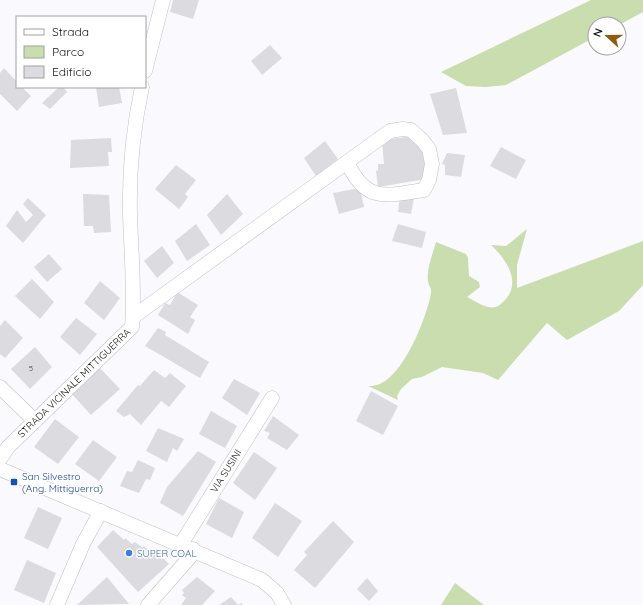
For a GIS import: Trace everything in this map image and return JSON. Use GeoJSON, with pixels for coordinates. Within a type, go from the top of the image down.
{"type":"FeatureCollection","features":[{"type":"Feature","properties":{"kind":"street"},"geometry":{"type":"LineString","coordinates":[[146,67],[163,0]]}},
{"type":"Feature","properties":{"kind":"street","name":"STRADA VICINALE MITTIGUERRA"},"geometry":{"type":"LineString","coordinates":[[0,459],[8,448],[35,421],[132,327],[135,294],[130,213],[133,128],[142,88]]}},
{"type":"Feature","properties":{"kind":"street"},"geometry":{"type":"LineString","coordinates":[[133,317],[347,162],[390,131],[403,129],[410,130],[422,140],[428,149],[432,164],[429,180],[424,190],[388,195],[372,193],[364,188],[352,172],[347,162]]}},
{"type":"Feature","properties":{"kind":"street"},"geometry":{"type":"LineString","coordinates":[[0,387],[35,421]]}},
{"type":"Feature","properties":{"kind":"street","name":"VIA SUSINI"},"geometry":{"type":"LineString","coordinates":[[148,605],[190,557],[187,547],[272,398]]}},
{"type":"Feature","properties":{"kind":"street"},"geometry":{"type":"LineString","coordinates":[[0,469],[262,580],[277,593],[284,605]]}},
{"type":"Feature","properties":{"kind":"street"},"geometry":{"type":"LineString","coordinates":[[57,605],[84,544],[101,511]]}},
{"type":"Feature","properties":{"kind":"green space"},"geometry":{"type":"Polygon","coordinates":[[[591,0],[643,0],[643,12],[627,21],[627,16],[587,16],[587,41],[506,85],[486,87],[466,86],[441,72],[591,0]]]}},
{"type":"Feature","properties":{"kind":"green space"},"geometry":{"type":"Polygon","coordinates":[[[527,229],[517,265],[517,288],[643,241],[643,285],[619,311],[567,340],[547,323],[498,380],[483,373],[442,367],[422,377],[412,379],[401,389],[397,396],[398,400],[368,386],[377,385],[387,380],[396,371],[419,331],[429,304],[431,291],[428,282],[428,272],[436,242],[466,254],[468,258],[469,276],[479,282],[480,287],[467,297],[483,305],[494,307],[498,306],[505,300],[510,293],[512,278],[507,264],[491,245],[506,246],[527,229]]]}},
{"type":"Feature","properties":{"kind":"green space"},"geometry":{"type":"Polygon","coordinates":[[[455,583],[484,605],[441,605],[455,583]]]}},
{"type":"Feature","properties":{"kind":"building"},"geometry":{"type":"Polygon","coordinates":[[[173,0],[199,0],[193,19],[170,12],[173,0]]]}},
{"type":"Feature","properties":{"kind":"building"},"geometry":{"type":"Polygon","coordinates":[[[270,45],[282,58],[262,75],[251,61],[270,45]]]}},
{"type":"Feature","properties":{"kind":"building"},"geometry":{"type":"Polygon","coordinates":[[[4,68],[16,81],[16,88],[23,88],[31,96],[17,111],[0,94],[0,73],[4,68]]]}},
{"type":"Feature","properties":{"kind":"building"},"geometry":{"type":"Polygon","coordinates":[[[58,88],[64,88],[67,92],[50,109],[42,103],[58,88]]]}},
{"type":"Feature","properties":{"kind":"building"},"geometry":{"type":"Polygon","coordinates":[[[96,88],[119,88],[122,103],[99,107],[96,88]]]}},
{"type":"Feature","properties":{"kind":"building"},"geometry":{"type":"Polygon","coordinates":[[[456,88],[467,133],[443,135],[430,94],[456,88]]]}},
{"type":"Feature","properties":{"kind":"building"},"geometry":{"type":"Polygon","coordinates":[[[421,135],[426,179],[378,187],[376,171],[378,170],[378,164],[384,164],[382,140],[421,135]]]}},
{"type":"Feature","properties":{"kind":"building"},"geometry":{"type":"Polygon","coordinates":[[[111,138],[112,152],[108,152],[109,166],[70,168],[71,140],[111,138]]]}},
{"type":"Feature","properties":{"kind":"building"},"geometry":{"type":"Polygon","coordinates":[[[325,141],[338,159],[316,176],[304,158],[325,141]]]}},
{"type":"Feature","properties":{"kind":"building"},"geometry":{"type":"Polygon","coordinates":[[[501,147],[526,160],[516,179],[490,166],[501,147]]]}},
{"type":"Feature","properties":{"kind":"building"},"geometry":{"type":"Polygon","coordinates":[[[447,153],[465,155],[461,177],[445,175],[445,165],[442,164],[447,153]]]}},
{"type":"Feature","properties":{"kind":"building"},"geometry":{"type":"Polygon","coordinates":[[[176,165],[196,180],[185,194],[188,197],[179,209],[155,189],[176,165]]]}},
{"type":"Feature","properties":{"kind":"building"},"geometry":{"type":"Polygon","coordinates":[[[360,188],[364,207],[339,214],[333,193],[360,188]]]}},
{"type":"Feature","properties":{"kind":"building"},"geometry":{"type":"Polygon","coordinates":[[[415,193],[411,214],[398,212],[400,196],[415,193]]]}},
{"type":"Feature","properties":{"kind":"building"},"geometry":{"type":"Polygon","coordinates":[[[83,194],[109,195],[111,232],[94,233],[93,226],[84,226],[83,194]]]}},
{"type":"Feature","properties":{"kind":"building"},"geometry":{"type":"Polygon","coordinates":[[[227,194],[243,214],[221,235],[207,215],[227,194]]]}},
{"type":"Feature","properties":{"kind":"building"},"geometry":{"type":"Polygon","coordinates":[[[28,198],[46,215],[23,243],[6,226],[17,210],[26,222],[33,215],[23,204],[28,198]]]}},
{"type":"Feature","properties":{"kind":"building"},"geometry":{"type":"Polygon","coordinates":[[[196,224],[210,245],[187,261],[175,241],[196,224]]]}},
{"type":"Feature","properties":{"kind":"building"},"geometry":{"type":"Polygon","coordinates":[[[398,224],[426,232],[422,248],[392,241],[398,224]]]}},
{"type":"Feature","properties":{"kind":"building"},"geometry":{"type":"Polygon","coordinates":[[[162,246],[174,263],[157,278],[144,261],[162,246]]]}},
{"type":"Feature","properties":{"kind":"building"},"geometry":{"type":"Polygon","coordinates":[[[49,254],[62,269],[47,282],[34,267],[49,254]]]}},
{"type":"Feature","properties":{"kind":"building"},"geometry":{"type":"Polygon","coordinates":[[[32,279],[54,302],[40,319],[15,296],[32,279]]]}},
{"type":"Feature","properties":{"kind":"building"},"geometry":{"type":"Polygon","coordinates":[[[100,281],[120,298],[104,320],[84,303],[100,281]]]}},
{"type":"Feature","properties":{"kind":"building"},"geometry":{"type":"Polygon","coordinates":[[[177,292],[198,305],[190,317],[195,320],[188,334],[158,315],[165,303],[170,305],[177,292]]]}},
{"type":"Feature","properties":{"kind":"building"},"geometry":{"type":"Polygon","coordinates":[[[76,318],[97,334],[80,355],[60,337],[76,318]]]}},
{"type":"Feature","properties":{"kind":"building"},"geometry":{"type":"Polygon","coordinates":[[[5,320],[23,338],[5,358],[0,354],[0,326],[5,320]]]}},
{"type":"Feature","properties":{"kind":"building"},"geometry":{"type":"Polygon","coordinates":[[[158,328],[166,332],[165,335],[209,362],[200,378],[145,346],[158,328]]]}},
{"type":"Feature","properties":{"kind":"building"},"geometry":{"type":"Polygon","coordinates":[[[35,347],[52,367],[30,389],[11,369],[35,347]]]}},
{"type":"Feature","properties":{"kind":"building"},"geometry":{"type":"Polygon","coordinates":[[[98,366],[120,389],[91,415],[71,393],[98,366]]]}},
{"type":"Feature","properties":{"kind":"building"},"geometry":{"type":"Polygon","coordinates":[[[154,370],[165,378],[170,373],[186,386],[169,407],[161,401],[141,425],[130,414],[124,417],[116,411],[138,385],[140,386],[154,370]]]}},
{"type":"Feature","properties":{"kind":"building"},"geometry":{"type":"Polygon","coordinates":[[[234,379],[260,393],[247,415],[222,398],[234,379]]]}},
{"type":"Feature","properties":{"kind":"building"},"geometry":{"type":"Polygon","coordinates":[[[371,391],[398,406],[383,435],[356,421],[371,391]]]}},
{"type":"Feature","properties":{"kind":"building"},"geometry":{"type":"Polygon","coordinates":[[[211,411],[237,426],[225,448],[199,434],[211,411]]]}},
{"type":"Feature","properties":{"kind":"building"},"geometry":{"type":"Polygon","coordinates":[[[273,416],[299,435],[287,450],[267,438],[270,433],[264,431],[273,416]]]}},
{"type":"Feature","properties":{"kind":"building"},"geometry":{"type":"Polygon","coordinates":[[[55,419],[79,437],[58,464],[34,447],[55,419]]]}},
{"type":"Feature","properties":{"kind":"building"},"geometry":{"type":"Polygon","coordinates":[[[158,428],[184,439],[177,451],[173,448],[167,462],[146,451],[158,428]]]}},
{"type":"Feature","properties":{"kind":"building"},"geometry":{"type":"Polygon","coordinates":[[[93,440],[117,457],[99,481],[75,464],[93,440]]]}},
{"type":"Feature","properties":{"kind":"building"},"geometry":{"type":"Polygon","coordinates":[[[198,451],[216,462],[183,516],[160,503],[167,487],[198,451]]]}},
{"type":"Feature","properties":{"kind":"building"},"geometry":{"type":"Polygon","coordinates":[[[254,452],[277,468],[255,500],[233,483],[254,452]]]}},
{"type":"Feature","properties":{"kind":"building"},"geometry":{"type":"Polygon","coordinates":[[[138,460],[155,468],[150,480],[146,479],[139,493],[120,486],[127,471],[132,472],[138,460]]]}},
{"type":"Feature","properties":{"kind":"building"},"geometry":{"type":"Polygon","coordinates":[[[219,498],[244,512],[232,538],[206,524],[219,498]]]}},
{"type":"Feature","properties":{"kind":"building"},"geometry":{"type":"Polygon","coordinates":[[[275,503],[302,521],[278,557],[252,538],[275,503]]]}},
{"type":"Feature","properties":{"kind":"building"},"geometry":{"type":"Polygon","coordinates":[[[38,507],[62,518],[48,549],[24,538],[38,507]]]}},
{"type":"Feature","properties":{"kind":"building"},"geometry":{"type":"Polygon","coordinates":[[[333,521],[354,542],[315,588],[294,570],[307,555],[304,552],[333,521]]]}},
{"type":"Feature","properties":{"kind":"building"},"geometry":{"type":"Polygon","coordinates":[[[113,530],[124,540],[125,538],[132,544],[135,542],[142,547],[144,546],[155,555],[158,553],[169,564],[138,592],[97,547],[113,530]]]}},
{"type":"Feature","properties":{"kind":"building"},"geometry":{"type":"Polygon","coordinates":[[[27,560],[56,573],[44,603],[14,590],[27,560]]]}},
{"type":"Feature","properties":{"kind":"building"},"geometry":{"type":"Polygon","coordinates":[[[107,577],[129,604],[77,605],[107,577]]]}},
{"type":"Feature","properties":{"kind":"building"},"geometry":{"type":"Polygon","coordinates":[[[197,577],[215,591],[202,605],[181,605],[186,598],[182,595],[184,593],[182,590],[197,577]]]}},
{"type":"Feature","properties":{"kind":"building"},"geometry":{"type":"Polygon","coordinates":[[[367,578],[378,591],[369,601],[357,589],[367,578]]]}},
{"type":"Feature","properties":{"kind":"building"},"geometry":{"type":"Polygon","coordinates":[[[231,597],[238,605],[219,605],[231,597]]]}},
{"type":"Feature","properties":{"kind":"place","name":"San Silvestro (Ang. Mittiguerra)"},"geometry":{"type":"Point","coordinates":[14,482]}},
{"type":"Feature","properties":{"kind":"place","name":"SUPER COAL"},"geometry":{"type":"Point","coordinates":[129,553]}}]}
